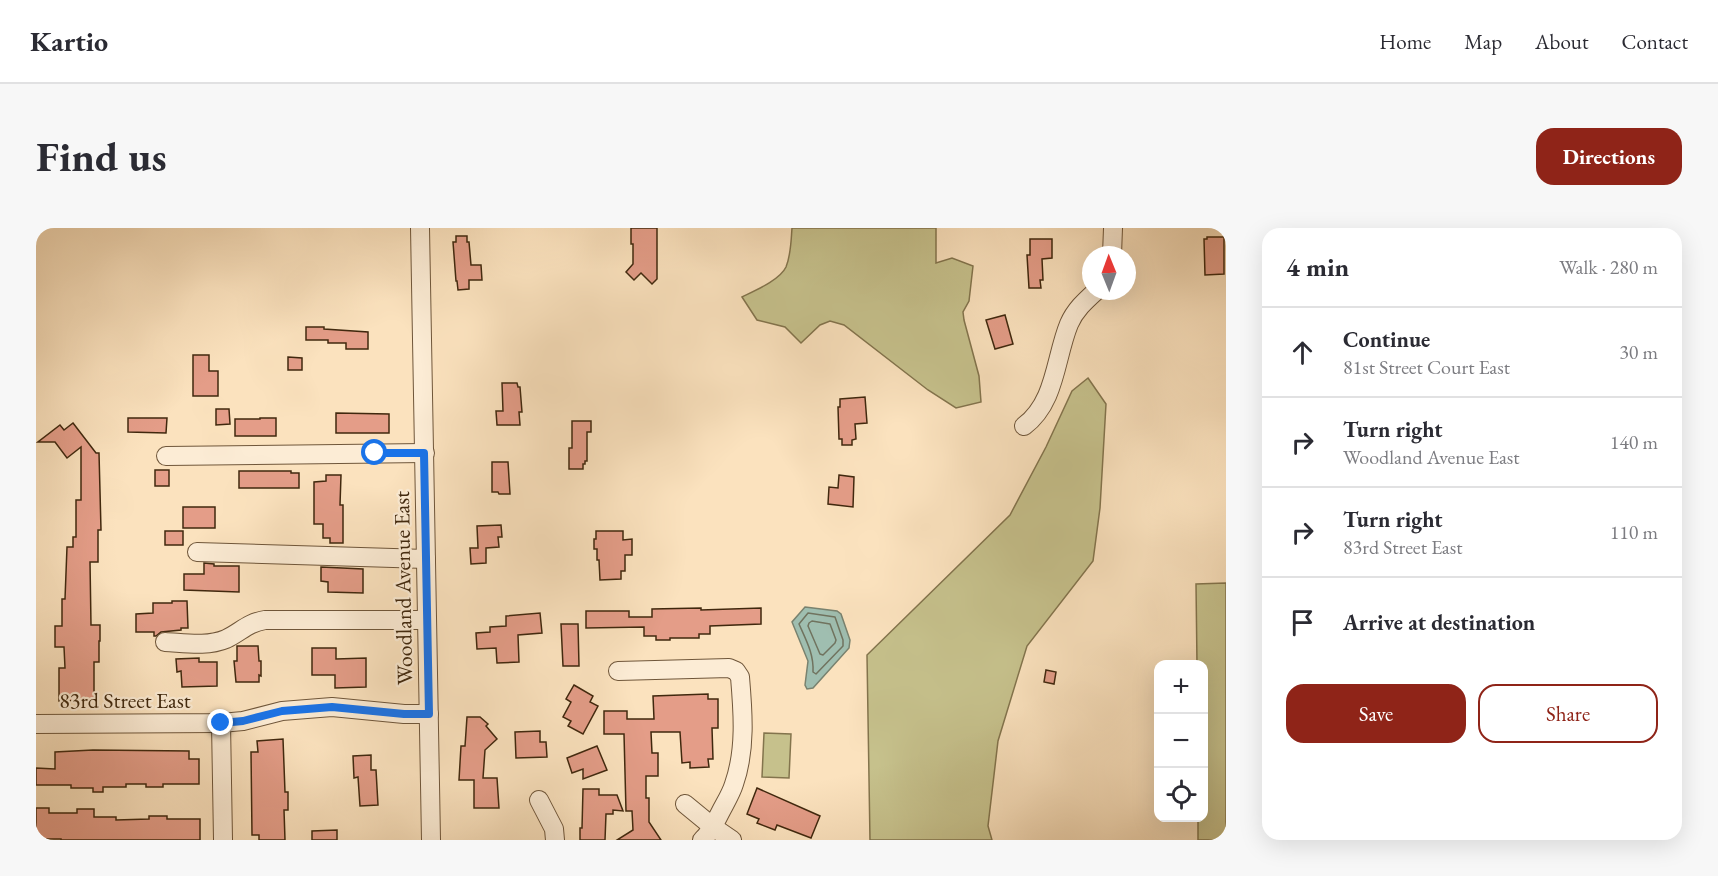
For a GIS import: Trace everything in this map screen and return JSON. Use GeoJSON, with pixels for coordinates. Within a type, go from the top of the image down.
{"type":"FeatureCollection","features":[{"type":"Feature","properties":{"kind":"street","name":"Woodland Avenue East"},"geometry":{"type":"LineString","coordinates":[[420,228],[431,840]]}},
{"type":"Feature","properties":{"kind":"street"},"geometry":{"type":"LineString","coordinates":[[1112,246],[1113,228]]}},
{"type":"Feature","properties":{"kind":"street"},"geometry":{"type":"LineString","coordinates":[[1024,426],[1040,409],[1053,382],[1070,323],[1079,307],[1086,300]]}},
{"type":"Feature","properties":{"kind":"street"},"geometry":{"type":"LineString","coordinates":[[166,456],[424,453]]}},
{"type":"Feature","properties":{"kind":"street"},"geometry":{"type":"LineString","coordinates":[[197,552],[426,559]]}},
{"type":"Feature","properties":{"kind":"street"},"geometry":{"type":"LineString","coordinates":[[165,642],[207,644],[227,639],[252,622],[265,620],[427,620]]}},
{"type":"Feature","properties":{"kind":"street"},"geometry":{"type":"LineString","coordinates":[[618,671],[729,668],[740,677],[742,749],[734,785],[707,833]]}},
{"type":"Feature","properties":{"kind":"street","name":"83rd Street East"},"geometry":{"type":"LineString","coordinates":[[36,724],[221,723],[243,721],[282,711],[332,707],[429,714]]}},
{"type":"Feature","properties":{"kind":"street"},"geometry":{"type":"LineString","coordinates":[[221,723],[223,840]]}},
{"type":"Feature","properties":{"kind":"street"},"geometry":{"type":"LineString","coordinates":[[539,800],[554,829],[555,840]]}},
{"type":"Feature","properties":{"kind":"street"},"geometry":{"type":"LineString","coordinates":[[685,804],[707,833],[732,840]]}},
{"type":"Feature","properties":{"kind":"shaded area"},"geometry":{"type":"Polygon","coordinates":[[[792,228],[936,228],[936,263],[952,258],[973,266],[969,301],[963,312],[979,376],[981,402],[956,408],[928,390],[844,325],[830,321],[820,325],[801,343],[785,327],[757,320],[742,297],[766,285],[783,272],[789,258],[792,228]]]}},
{"type":"Feature","properties":{"kind":"shaded area"},"geometry":{"type":"Polygon","coordinates":[[[1088,378],[1106,404],[1100,508],[1093,561],[1027,646],[998,741],[988,826],[992,840],[870,840],[867,655],[1010,515],[1072,391],[1088,378]]]}},
{"type":"Feature","properties":{"kind":"shaded area"},"geometry":{"type":"Polygon","coordinates":[[[1226,583],[1226,840],[1198,840],[1198,822],[1208,822],[1208,660],[1197,660],[1196,584],[1226,583]]]}},
{"type":"Feature","properties":{"kind":"shaded area"},"geometry":{"type":"Polygon","coordinates":[[[764,733],[791,734],[789,778],[762,777],[764,733]]]}},
{"type":"Feature","properties":{"kind":"water"},"geometry":{"type":"Polygon","coordinates":[[[805,607],[837,611],[841,614],[850,640],[849,648],[813,688],[807,689],[805,685],[808,661],[792,622],[805,607]]]}},
{"type":"Feature","properties":{"kind":"building"},"geometry":{"type":"Polygon","coordinates":[[[631,228],[657,228],[657,279],[652,284],[641,273],[634,280],[626,272],[633,264],[631,228]]]}},
{"type":"Feature","properties":{"kind":"building"},"geometry":{"type":"Polygon","coordinates":[[[456,236],[467,236],[471,265],[481,265],[482,280],[469,280],[469,289],[458,290],[453,242],[456,242],[456,236]]]}},
{"type":"Feature","properties":{"kind":"building"},"geometry":{"type":"Polygon","coordinates":[[[1224,237],[1224,274],[1205,275],[1204,239],[1224,237]]]}},
{"type":"Feature","properties":{"kind":"building"},"geometry":{"type":"Polygon","coordinates":[[[1030,239],[1052,239],[1052,258],[1042,259],[1041,288],[1029,288],[1027,255],[1030,255],[1030,239]]]}},
{"type":"Feature","properties":{"kind":"building"},"geometry":{"type":"Polygon","coordinates":[[[1005,315],[1013,344],[995,349],[986,320],[1005,315]]]}},
{"type":"Feature","properties":{"kind":"building"},"geometry":{"type":"Polygon","coordinates":[[[306,327],[368,332],[368,349],[346,349],[346,343],[328,343],[328,340],[306,340],[306,327]]]}},
{"type":"Feature","properties":{"kind":"building"},"geometry":{"type":"Polygon","coordinates":[[[193,355],[209,355],[209,371],[218,371],[218,396],[193,396],[193,355]]]}},
{"type":"Feature","properties":{"kind":"building"},"geometry":{"type":"Polygon","coordinates":[[[288,357],[302,358],[302,370],[288,370],[288,357]]]}},
{"type":"Feature","properties":{"kind":"building"},"geometry":{"type":"Polygon","coordinates":[[[502,383],[517,383],[520,387],[522,412],[519,412],[520,425],[497,425],[496,411],[503,411],[502,383]]]}},
{"type":"Feature","properties":{"kind":"building"},"geometry":{"type":"Polygon","coordinates":[[[865,397],[867,423],[855,424],[856,439],[852,440],[852,445],[842,445],[842,439],[839,439],[840,399],[865,397]]]}},
{"type":"Feature","properties":{"kind":"building"},"geometry":{"type":"Polygon","coordinates":[[[216,409],[229,409],[230,424],[216,425],[216,409]]]}},
{"type":"Feature","properties":{"kind":"building"},"geometry":{"type":"Polygon","coordinates":[[[336,413],[389,414],[389,433],[336,433],[336,413]]]}},
{"type":"Feature","properties":{"kind":"building"},"geometry":{"type":"Polygon","coordinates":[[[128,418],[167,418],[166,433],[128,432],[128,418]]]}},
{"type":"Feature","properties":{"kind":"building"},"geometry":{"type":"Polygon","coordinates":[[[276,418],[276,436],[235,436],[235,419],[276,418]]]}},
{"type":"Feature","properties":{"kind":"building"},"geometry":{"type":"Polygon","coordinates":[[[572,421],[591,421],[591,432],[587,432],[587,461],[583,464],[583,469],[569,469],[572,421]]]}},
{"type":"Feature","properties":{"kind":"building"},"geometry":{"type":"Polygon","coordinates":[[[73,423],[96,453],[99,453],[101,530],[98,530],[98,562],[90,562],[91,625],[100,625],[99,662],[94,662],[94,700],[59,701],[59,668],[65,668],[64,647],[55,647],[55,626],[62,626],[67,547],[73,547],[73,537],[76,537],[76,500],[81,500],[81,447],[67,458],[55,442],[38,442],[60,425],[64,430],[73,423]]]}},
{"type":"Feature","properties":{"kind":"building"},"geometry":{"type":"Polygon","coordinates":[[[492,462],[508,462],[510,494],[492,492],[492,462]]]}},
{"type":"Feature","properties":{"kind":"building"},"geometry":{"type":"Polygon","coordinates":[[[155,470],[169,470],[169,486],[155,486],[155,470]]]}},
{"type":"Feature","properties":{"kind":"building"},"geometry":{"type":"Polygon","coordinates":[[[239,471],[299,473],[299,488],[239,488],[239,471]]]}},
{"type":"Feature","properties":{"kind":"building"},"geometry":{"type":"Polygon","coordinates":[[[326,475],[341,475],[340,505],[343,505],[343,543],[330,543],[330,538],[323,538],[323,524],[314,524],[314,482],[326,481],[326,475]]]}},
{"type":"Feature","properties":{"kind":"building"},"geometry":{"type":"Polygon","coordinates":[[[839,475],[854,477],[853,507],[828,504],[829,487],[838,488],[839,475]]]}},
{"type":"Feature","properties":{"kind":"building"},"geometry":{"type":"Polygon","coordinates":[[[183,507],[215,507],[215,528],[183,528],[183,507]]]}},
{"type":"Feature","properties":{"kind":"building"},"geometry":{"type":"Polygon","coordinates":[[[501,525],[502,537],[498,537],[499,547],[486,548],[486,563],[471,564],[470,548],[478,548],[477,526],[501,525]]]}},
{"type":"Feature","properties":{"kind":"building"},"geometry":{"type":"Polygon","coordinates":[[[165,531],[183,531],[183,545],[165,545],[165,531]]]}},
{"type":"Feature","properties":{"kind":"building"},"geometry":{"type":"Polygon","coordinates":[[[596,531],[623,531],[623,540],[632,539],[632,555],[625,555],[625,571],[621,571],[621,579],[600,580],[597,549],[594,549],[596,531]]]}},
{"type":"Feature","properties":{"kind":"building"},"geometry":{"type":"Polygon","coordinates":[[[204,563],[214,564],[214,566],[239,566],[239,592],[184,590],[184,574],[204,574],[204,563]]]}},
{"type":"Feature","properties":{"kind":"building"},"geometry":{"type":"Polygon","coordinates":[[[321,567],[363,569],[363,593],[328,592],[328,582],[321,581],[321,567]]]}},
{"type":"Feature","properties":{"kind":"building"},"geometry":{"type":"Polygon","coordinates":[[[172,601],[187,601],[188,628],[161,632],[156,636],[154,632],[136,632],[136,614],[153,613],[153,603],[172,603],[172,601]]]}},
{"type":"Feature","properties":{"kind":"building"},"geometry":{"type":"Polygon","coordinates":[[[701,608],[701,610],[761,608],[761,624],[710,626],[710,634],[699,634],[699,638],[670,638],[670,640],[656,640],[656,636],[644,636],[644,627],[586,628],[586,611],[629,611],[629,617],[652,617],[652,609],[701,608]]]}},
{"type":"Feature","properties":{"kind":"building"},"geometry":{"type":"Polygon","coordinates":[[[540,613],[542,633],[518,635],[519,662],[497,663],[496,648],[477,649],[476,633],[490,632],[490,627],[506,626],[506,616],[540,613]]]}},
{"type":"Feature","properties":{"kind":"building"},"geometry":{"type":"Polygon","coordinates":[[[561,624],[578,624],[579,666],[563,666],[561,624]]]}},
{"type":"Feature","properties":{"kind":"building"},"geometry":{"type":"Polygon","coordinates":[[[237,646],[258,646],[259,661],[261,661],[259,682],[236,682],[234,661],[237,661],[237,646]]]}},
{"type":"Feature","properties":{"kind":"building"},"geometry":{"type":"Polygon","coordinates":[[[312,648],[336,648],[336,659],[366,658],[366,687],[335,688],[335,675],[312,675],[312,648]]]}},
{"type":"Feature","properties":{"kind":"building"},"geometry":{"type":"Polygon","coordinates":[[[199,658],[199,662],[217,662],[217,686],[182,687],[181,671],[177,672],[176,659],[199,658]]]}},
{"type":"Feature","properties":{"kind":"building"},"geometry":{"type":"Polygon","coordinates":[[[1046,670],[1056,672],[1054,684],[1044,682],[1046,670]]]}},
{"type":"Feature","properties":{"kind":"building"},"geometry":{"type":"Polygon","coordinates":[[[574,685],[593,696],[590,702],[598,706],[583,734],[568,726],[571,721],[563,717],[571,702],[566,699],[574,685]]]}},
{"type":"Feature","properties":{"kind":"building"},"geometry":{"type":"Polygon","coordinates":[[[708,694],[708,699],[718,699],[718,728],[712,728],[713,759],[708,759],[709,767],[690,768],[690,762],[682,763],[680,732],[651,732],[652,753],[658,753],[658,776],[646,776],[646,798],[649,798],[649,822],[661,840],[617,840],[633,830],[632,811],[626,811],[624,734],[604,734],[604,711],[627,711],[627,719],[654,719],[653,696],[708,694]]]}},
{"type":"Feature","properties":{"kind":"building"},"geometry":{"type":"Polygon","coordinates":[[[467,717],[480,717],[488,724],[486,726],[497,739],[485,750],[483,778],[497,778],[499,808],[474,808],[474,780],[459,780],[461,746],[465,746],[467,717]]]}},
{"type":"Feature","properties":{"kind":"building"},"geometry":{"type":"Polygon","coordinates":[[[540,731],[540,742],[546,742],[547,757],[516,758],[515,732],[540,731]]]}},
{"type":"Feature","properties":{"kind":"building"},"geometry":{"type":"Polygon","coordinates":[[[283,739],[285,792],[288,792],[288,810],[284,810],[285,840],[259,840],[259,835],[252,835],[251,752],[258,752],[257,741],[283,739]]]}},
{"type":"Feature","properties":{"kind":"building"},"geometry":{"type":"Polygon","coordinates":[[[597,746],[607,770],[583,779],[583,769],[572,773],[567,758],[597,746]]]}},
{"type":"Feature","properties":{"kind":"building"},"geometry":{"type":"Polygon","coordinates":[[[189,751],[189,759],[199,759],[199,784],[163,784],[163,787],[146,787],[146,784],[126,784],[126,787],[103,787],[103,792],[93,792],[93,788],[71,788],[71,785],[36,785],[36,768],[55,769],[55,752],[189,751]]]}},
{"type":"Feature","properties":{"kind":"building"},"geometry":{"type":"Polygon","coordinates":[[[371,755],[371,770],[376,770],[378,805],[360,806],[358,777],[354,778],[353,756],[371,755]]]}},
{"type":"Feature","properties":{"kind":"building"},"geometry":{"type":"Polygon","coordinates":[[[757,788],[820,816],[811,838],[777,825],[775,830],[757,823],[759,819],[747,814],[757,788]]]}},
{"type":"Feature","properties":{"kind":"building"},"geometry":{"type":"Polygon","coordinates":[[[583,789],[599,789],[599,795],[617,795],[623,811],[613,810],[613,814],[606,814],[605,840],[580,840],[583,789]]]}},
{"type":"Feature","properties":{"kind":"building"},"geometry":{"type":"Polygon","coordinates":[[[36,808],[49,808],[49,813],[77,813],[77,809],[94,809],[94,817],[116,817],[116,820],[149,819],[149,816],[167,816],[167,819],[200,819],[200,840],[36,839],[36,808]]]}},
{"type":"Feature","properties":{"kind":"building"},"geometry":{"type":"Polygon","coordinates":[[[337,830],[337,840],[312,840],[312,831],[337,830]]]}},
{"type":"Feature","properties":{"kind":"route"},"geometry":{"type":"LineString","coordinates":[[221,723],[243,721],[282,711],[332,707],[389,713],[429,714],[424,453],[375,453]]}}]}
